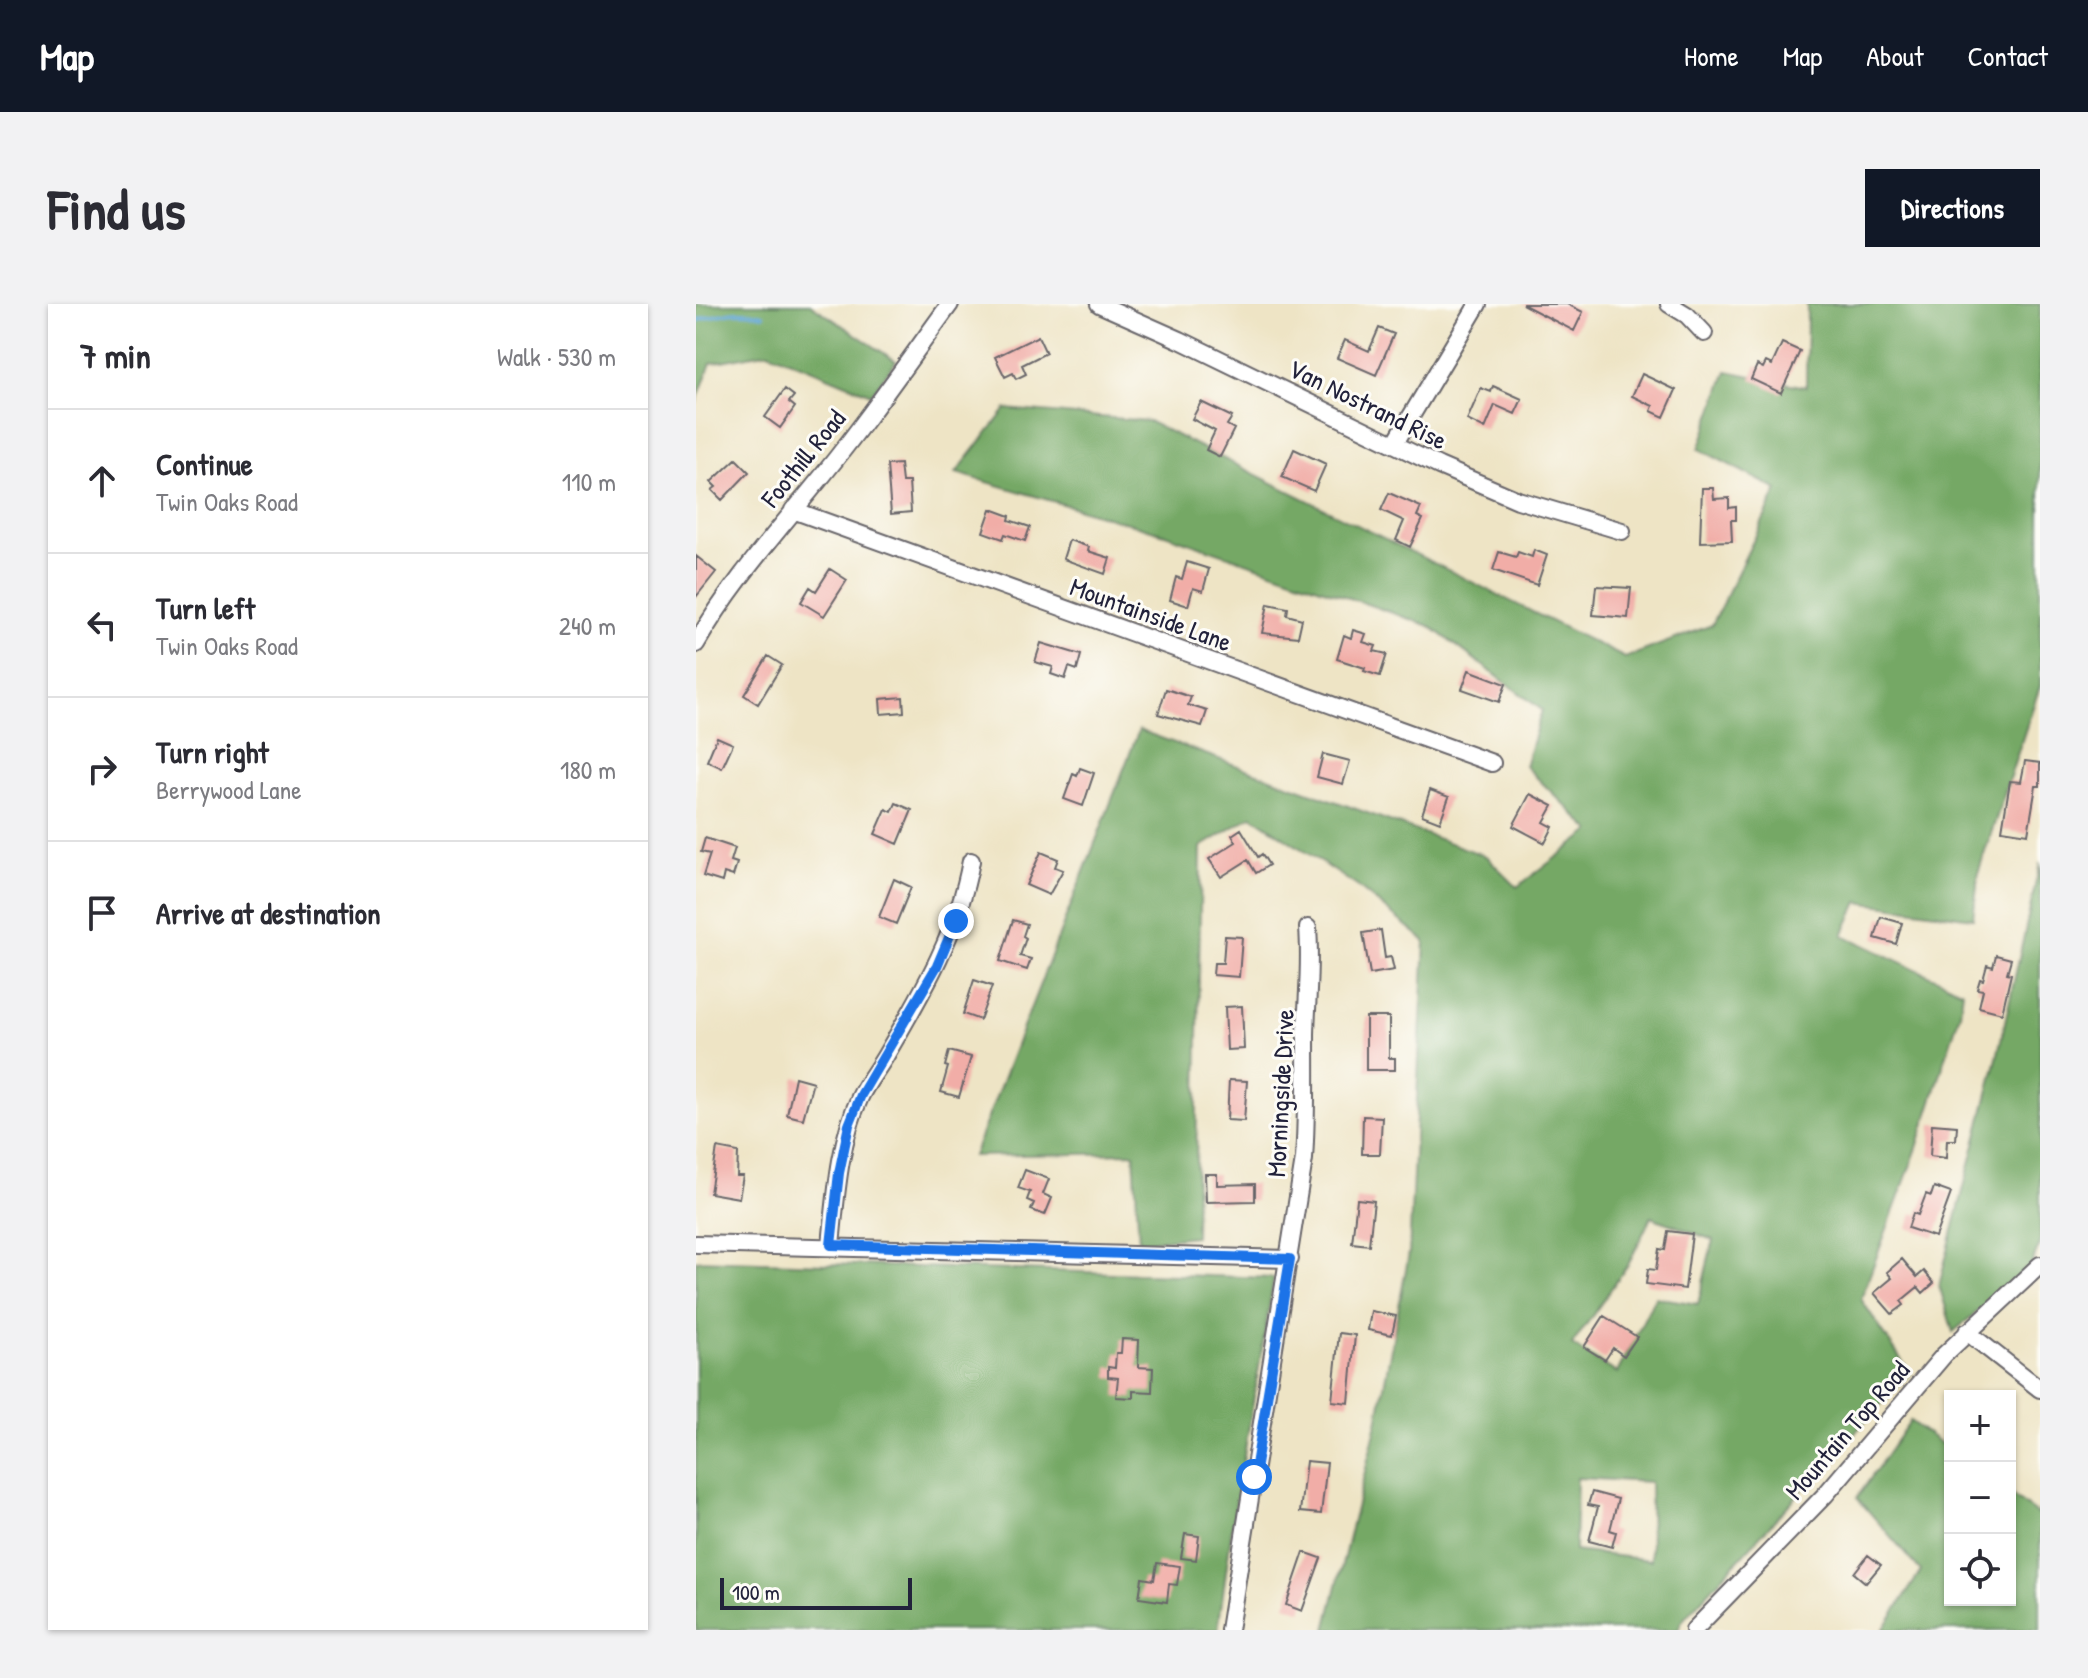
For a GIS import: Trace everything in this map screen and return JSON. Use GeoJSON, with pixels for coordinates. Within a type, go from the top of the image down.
{"type":"FeatureCollection","features":[{"type":"Feature","properties":{"kind":"street","name":"Van Nostrand Rise"},"geometry":{"type":"LineString","coordinates":[[1099,304],[1439,466],[1518,500],[1622,531]]}},
{"type":"Feature","properties":{"kind":"street"},"geometry":{"type":"LineString","coordinates":[[1395,443],[1478,304]]}},
{"type":"Feature","properties":{"kind":"street"},"geometry":{"type":"LineString","coordinates":[[1669,304],[1687,315],[1704,333]]}},
{"type":"Feature","properties":{"kind":"street","name":"Foothill Road"},"geometry":{"type":"LineString","coordinates":[[696,644],[713,614],[889,389],[948,305]]}},
{"type":"Feature","properties":{"kind":"street","name":"Mountainside Lane"},"geometry":{"type":"LineString","coordinates":[[793,510],[1492,763]]}},
{"type":"Feature","properties":{"kind":"street"},"geometry":{"type":"LineString","coordinates":[[831,1245],[839,1173],[849,1125],[861,1095],[937,966],[956,921],[971,861]]}},
{"type":"Feature","properties":{"kind":"street","name":"Morningside Drive"},"geometry":{"type":"LineString","coordinates":[[1229,1630],[1304,1159],[1308,1102],[1306,1033],[1311,967],[1308,928]]}},
{"type":"Feature","properties":{"kind":"street"},"geometry":{"type":"LineString","coordinates":[[696,1244],[831,1245],[1290,1259]]}},
{"type":"Feature","properties":{"kind":"street","name":"Mountain Top Road"},"geometry":{"type":"LineString","coordinates":[[1694,1630],[1825,1495],[1944,1355],[2040,1265]]}},
{"type":"Feature","properties":{"kind":"street"},"geometry":{"type":"LineString","coordinates":[[1967,1332],[2040,1389]]}},
{"type":"Feature","properties":{"kind":"green space"},"geometry":{"type":"Polygon","coordinates":[[[696,304],[810,304],[896,361],[871,394],[769,352],[711,363],[696,403],[696,304]]]}},
{"type":"Feature","properties":{"kind":"green space"},"geometry":{"type":"Polygon","coordinates":[[[1807,304],[2040,304],[2040,686],[1979,870],[1973,918],[1858,902],[1843,935],[1963,991],[1960,1013],[1917,1148],[1861,1299],[1910,1373],[1681,1622],[1678,1630],[1326,1630],[1377,1423],[1409,1253],[1425,941],[1357,886],[1252,816],[1201,847],[1195,1236],[1139,1242],[1134,1153],[973,1156],[1139,730],[1486,856],[1517,887],[1591,831],[1525,766],[1542,710],[1430,626],[1165,534],[956,473],[1006,409],[1148,421],[1625,658],[1712,625],[1778,490],[1699,449],[1727,371],[1806,387],[1807,304]],[[1651,1217],[1629,1263],[1572,1345],[1617,1373],[1655,1297],[1698,1304],[1713,1240],[1651,1217]],[[1577,1478],[1575,1551],[1651,1560],[1650,1482],[1577,1478]]]}},
{"type":"Feature","properties":{"kind":"green space"},"geometry":{"type":"Polygon","coordinates":[[[2040,863],[2040,1244],[2030,1268],[1953,1332],[1939,1285],[1997,1058],[2040,863]]]}},
{"type":"Feature","properties":{"kind":"green space"},"geometry":{"type":"Polygon","coordinates":[[[696,1260],[1274,1278],[1218,1630],[696,1630],[696,1260]]]}},
{"type":"Feature","properties":{"kind":"green space"},"geometry":{"type":"Polygon","coordinates":[[[1910,1421],[1944,1446],[1944,1606],[2016,1606],[2016,1498],[2037,1514],[2040,1510],[2040,1630],[1883,1630],[1921,1571],[1857,1498],[1910,1421]]]}},
{"type":"Feature","properties":{"kind":"building"},"geometry":{"type":"Polygon","coordinates":[[[1522,304],[1567,304],[1583,312],[1574,331],[1522,304]]]}},
{"type":"Feature","properties":{"kind":"building"},"geometry":{"type":"Polygon","coordinates":[[[1379,328],[1394,334],[1376,375],[1337,358],[1345,340],[1369,351],[1379,328]]]}},
{"type":"Feature","properties":{"kind":"building"},"geometry":{"type":"Polygon","coordinates":[[[1038,336],[1046,353],[1022,365],[1026,374],[1016,379],[1013,373],[1005,377],[995,357],[1038,336]]]}},
{"type":"Feature","properties":{"kind":"building"},"geometry":{"type":"Polygon","coordinates":[[[1782,343],[1800,351],[1781,393],[1751,379],[1757,365],[1763,368],[1766,362],[1772,365],[1782,343]]]}},
{"type":"Feature","properties":{"kind":"building"},"geometry":{"type":"Polygon","coordinates":[[[1642,374],[1676,390],[1664,417],[1651,411],[1653,406],[1632,396],[1642,374]]]}},
{"type":"Feature","properties":{"kind":"building"},"geometry":{"type":"Polygon","coordinates":[[[1493,386],[1522,399],[1515,414],[1495,405],[1485,429],[1467,420],[1481,388],[1491,392],[1493,386]]]}},
{"type":"Feature","properties":{"kind":"building"},"geometry":{"type":"Polygon","coordinates":[[[785,389],[794,396],[789,402],[795,407],[780,428],[765,417],[785,389]]]}},
{"type":"Feature","properties":{"kind":"building"},"geometry":{"type":"Polygon","coordinates":[[[1201,402],[1232,417],[1227,425],[1234,429],[1220,457],[1206,450],[1215,431],[1192,419],[1201,402]]]}},
{"type":"Feature","properties":{"kind":"building"},"geometry":{"type":"Polygon","coordinates":[[[1294,449],[1326,464],[1314,491],[1282,477],[1294,449]]]}},
{"type":"Feature","properties":{"kind":"building"},"geometry":{"type":"Polygon","coordinates":[[[736,459],[749,472],[722,500],[712,490],[716,487],[711,482],[736,459]]]}},
{"type":"Feature","properties":{"kind":"building"},"geometry":{"type":"Polygon","coordinates":[[[900,464],[902,482],[909,482],[911,512],[891,514],[887,465],[900,464]]]}},
{"type":"Feature","properties":{"kind":"building"},"geometry":{"type":"Polygon","coordinates":[[[1702,488],[1713,488],[1714,499],[1729,498],[1729,508],[1736,507],[1736,520],[1731,520],[1732,541],[1700,542],[1702,488]]]}},
{"type":"Feature","properties":{"kind":"building"},"geometry":{"type":"Polygon","coordinates":[[[1389,493],[1421,507],[1417,516],[1423,519],[1410,547],[1396,540],[1404,521],[1381,510],[1389,493]]]}},
{"type":"Feature","properties":{"kind":"building"},"geometry":{"type":"Polygon","coordinates":[[[991,509],[1010,516],[1009,520],[1030,527],[1025,541],[1005,534],[1003,539],[983,532],[991,509]]]}},
{"type":"Feature","properties":{"kind":"building"},"geometry":{"type":"Polygon","coordinates":[[[1069,540],[1089,547],[1088,551],[1110,558],[1105,574],[1063,559],[1069,540]]]}},
{"type":"Feature","properties":{"kind":"building"},"geometry":{"type":"Polygon","coordinates":[[[1534,550],[1547,555],[1537,585],[1493,570],[1499,552],[1516,557],[1518,552],[1532,557],[1534,550]]]}},
{"type":"Feature","properties":{"kind":"building"},"geometry":{"type":"Polygon","coordinates":[[[696,556],[716,572],[696,597],[696,556]]]}},
{"type":"Feature","properties":{"kind":"building"},"geometry":{"type":"Polygon","coordinates":[[[1187,562],[1209,569],[1203,591],[1193,588],[1188,606],[1170,600],[1176,577],[1182,579],[1187,562]]]}},
{"type":"Feature","properties":{"kind":"building"},"geometry":{"type":"Polygon","coordinates":[[[830,569],[847,580],[824,616],[801,602],[810,587],[816,591],[830,569]]]}},
{"type":"Feature","properties":{"kind":"building"},"geometry":{"type":"Polygon","coordinates":[[[1596,586],[1631,588],[1628,618],[1593,615],[1596,586]]]}},
{"type":"Feature","properties":{"kind":"building"},"geometry":{"type":"Polygon","coordinates":[[[1268,604],[1288,608],[1287,615],[1302,619],[1298,637],[1262,633],[1268,604]]]}},
{"type":"Feature","properties":{"kind":"building"},"geometry":{"type":"Polygon","coordinates":[[[1353,630],[1366,634],[1363,642],[1376,646],[1374,651],[1387,654],[1380,676],[1337,659],[1344,635],[1351,638],[1353,630]]]}},
{"type":"Feature","properties":{"kind":"building"},"geometry":{"type":"Polygon","coordinates":[[[1041,643],[1081,655],[1077,670],[1069,667],[1065,679],[1051,674],[1053,667],[1035,662],[1041,643]]]}},
{"type":"Feature","properties":{"kind":"building"},"geometry":{"type":"Polygon","coordinates":[[[768,656],[782,665],[758,704],[744,695],[768,656]]]}},
{"type":"Feature","properties":{"kind":"building"},"geometry":{"type":"Polygon","coordinates":[[[1469,670],[1506,684],[1499,702],[1462,689],[1469,670]]]}},
{"type":"Feature","properties":{"kind":"building"},"geometry":{"type":"Polygon","coordinates":[[[1166,689],[1191,697],[1188,705],[1207,711],[1202,726],[1158,714],[1166,689]]]}},
{"type":"Feature","properties":{"kind":"building"},"geometry":{"type":"Polygon","coordinates":[[[903,697],[904,712],[881,714],[880,699],[903,697]]]}},
{"type":"Feature","properties":{"kind":"building"},"geometry":{"type":"Polygon","coordinates":[[[717,737],[733,744],[722,768],[707,761],[717,737]]]}},
{"type":"Feature","properties":{"kind":"building"},"geometry":{"type":"Polygon","coordinates":[[[1323,754],[1350,761],[1343,784],[1317,777],[1323,754]]]}},
{"type":"Feature","properties":{"kind":"building"},"geometry":{"type":"Polygon","coordinates":[[[2025,761],[2040,763],[2040,786],[2036,786],[2028,834],[2002,830],[2010,781],[2021,782],[2025,761]]]}},
{"type":"Feature","properties":{"kind":"building"},"geometry":{"type":"Polygon","coordinates":[[[1080,768],[1094,773],[1083,806],[1064,799],[1073,774],[1077,776],[1080,768]]]}},
{"type":"Feature","properties":{"kind":"building"},"geometry":{"type":"Polygon","coordinates":[[[1430,790],[1449,797],[1440,822],[1422,815],[1430,790]]]}},
{"type":"Feature","properties":{"kind":"building"},"geometry":{"type":"Polygon","coordinates":[[[1530,794],[1553,806],[1544,822],[1553,827],[1545,843],[1513,826],[1530,794]]]}},
{"type":"Feature","properties":{"kind":"building"},"geometry":{"type":"Polygon","coordinates":[[[896,803],[912,810],[898,844],[875,834],[886,809],[892,812],[896,803]]]}},
{"type":"Feature","properties":{"kind":"building"},"geometry":{"type":"Polygon","coordinates":[[[1241,829],[1258,857],[1262,854],[1269,865],[1256,873],[1248,860],[1221,877],[1209,859],[1236,842],[1232,835],[1241,829]]]}},
{"type":"Feature","properties":{"kind":"building"},"geometry":{"type":"Polygon","coordinates":[[[705,838],[735,848],[731,861],[737,863],[733,876],[724,873],[722,882],[703,876],[710,854],[701,852],[705,838]]]}},
{"type":"Feature","properties":{"kind":"building"},"geometry":{"type":"Polygon","coordinates":[[[1041,852],[1058,859],[1055,867],[1063,870],[1049,895],[1026,885],[1041,852]]]}},
{"type":"Feature","properties":{"kind":"building"},"geometry":{"type":"Polygon","coordinates":[[[894,879],[911,887],[896,924],[879,917],[894,879]]]}},
{"type":"Feature","properties":{"kind":"building"},"geometry":{"type":"Polygon","coordinates":[[[1881,917],[1902,923],[1896,944],[1875,938],[1881,917]]]}},
{"type":"Feature","properties":{"kind":"building"},"geometry":{"type":"Polygon","coordinates":[[[1013,920],[1027,924],[1020,956],[1031,959],[1027,970],[1000,961],[1013,920]]]}},
{"type":"Feature","properties":{"kind":"building"},"geometry":{"type":"Polygon","coordinates":[[[1381,930],[1385,958],[1391,957],[1394,970],[1370,974],[1363,933],[1381,930]]]}},
{"type":"Feature","properties":{"kind":"building"},"geometry":{"type":"Polygon","coordinates":[[[1225,936],[1242,937],[1239,977],[1213,975],[1214,963],[1223,963],[1225,936]]]}},
{"type":"Feature","properties":{"kind":"building"},"geometry":{"type":"Polygon","coordinates":[[[1996,955],[2011,959],[2007,973],[2011,974],[2002,1013],[1979,1007],[1983,990],[1977,989],[1987,965],[1993,967],[1996,955]]]}},
{"type":"Feature","properties":{"kind":"building"},"geometry":{"type":"Polygon","coordinates":[[[974,980],[992,986],[980,1020],[963,1014],[974,980]]]}},
{"type":"Feature","properties":{"kind":"building"},"geometry":{"type":"Polygon","coordinates":[[[1242,1006],[1244,1049],[1227,1050],[1225,1007],[1242,1006]]]}},
{"type":"Feature","properties":{"kind":"building"},"geometry":{"type":"Polygon","coordinates":[[[1366,1017],[1389,1017],[1389,1058],[1395,1058],[1395,1070],[1366,1070],[1366,1017]]]}},
{"type":"Feature","properties":{"kind":"building"},"geometry":{"type":"Polygon","coordinates":[[[949,1051],[971,1057],[959,1097],[941,1092],[949,1051]]]}},
{"type":"Feature","properties":{"kind":"building"},"geometry":{"type":"Polygon","coordinates":[[[795,1077],[813,1082],[803,1119],[787,1115],[795,1077]]]}},
{"type":"Feature","properties":{"kind":"building"},"geometry":{"type":"Polygon","coordinates":[[[1229,1080],[1247,1081],[1244,1121],[1227,1120],[1229,1080]]]}},
{"type":"Feature","properties":{"kind":"building"},"geometry":{"type":"Polygon","coordinates":[[[1363,1116],[1382,1117],[1380,1154],[1362,1154],[1363,1116]]]}},
{"type":"Feature","properties":{"kind":"building"},"geometry":{"type":"Polygon","coordinates":[[[1932,1124],[1957,1126],[1956,1140],[1947,1140],[1946,1158],[1930,1156],[1932,1124]]]}},
{"type":"Feature","properties":{"kind":"building"},"geometry":{"type":"Polygon","coordinates":[[[717,1148],[738,1152],[737,1176],[743,1176],[739,1198],[710,1193],[717,1148]]]}},
{"type":"Feature","properties":{"kind":"building"},"geometry":{"type":"Polygon","coordinates":[[[1025,1170],[1049,1179],[1043,1194],[1052,1198],[1045,1215],[1031,1210],[1034,1203],[1027,1200],[1030,1192],[1018,1188],[1025,1170]]]}},
{"type":"Feature","properties":{"kind":"building"},"geometry":{"type":"Polygon","coordinates":[[[1205,1174],[1217,1174],[1217,1185],[1255,1184],[1255,1201],[1206,1202],[1205,1174]]]}},
{"type":"Feature","properties":{"kind":"building"},"geometry":{"type":"Polygon","coordinates":[[[1934,1187],[1951,1193],[1935,1237],[1908,1228],[1913,1213],[1918,1215],[1926,1194],[1931,1196],[1934,1187]]]}},
{"type":"Feature","properties":{"kind":"building"},"geometry":{"type":"Polygon","coordinates":[[[1357,1199],[1374,1201],[1369,1245],[1352,1243],[1357,1199]]]}},
{"type":"Feature","properties":{"kind":"building"},"geometry":{"type":"Polygon","coordinates":[[[1668,1231],[1692,1234],[1685,1289],[1646,1284],[1648,1269],[1656,1270],[1659,1249],[1665,1250],[1668,1231]]]}},
{"type":"Feature","properties":{"kind":"building"},"geometry":{"type":"Polygon","coordinates":[[[1902,1259],[1917,1277],[1924,1271],[1934,1283],[1923,1293],[1918,1287],[1901,1301],[1904,1305],[1892,1314],[1874,1293],[1892,1278],[1887,1272],[1902,1259]]]}},
{"type":"Feature","properties":{"kind":"building"},"geometry":{"type":"Polygon","coordinates":[[[1371,1311],[1396,1316],[1392,1335],[1368,1330],[1371,1311]]]}},
{"type":"Feature","properties":{"kind":"building"},"geometry":{"type":"Polygon","coordinates":[[[1604,1316],[1637,1337],[1624,1356],[1613,1348],[1605,1360],[1584,1347],[1604,1316]]]}},
{"type":"Feature","properties":{"kind":"building"},"geometry":{"type":"Polygon","coordinates":[[[1339,1333],[1355,1335],[1349,1403],[1332,1401],[1339,1333]]]}},
{"type":"Feature","properties":{"kind":"building"},"geometry":{"type":"Polygon","coordinates":[[[1122,1339],[1139,1340],[1138,1367],[1153,1368],[1152,1392],[1133,1391],[1133,1398],[1116,1397],[1118,1378],[1108,1377],[1108,1367],[1115,1368],[1116,1353],[1121,1353],[1122,1339]]]}},
{"type":"Feature","properties":{"kind":"building"},"geometry":{"type":"Polygon","coordinates":[[[1306,1461],[1327,1463],[1321,1514],[1300,1512],[1306,1461]]]}},
{"type":"Feature","properties":{"kind":"building"},"geometry":{"type":"Polygon","coordinates":[[[1592,1492],[1618,1499],[1610,1530],[1616,1532],[1612,1547],[1589,1541],[1598,1507],[1588,1505],[1592,1492]]]}},
{"type":"Feature","properties":{"kind":"building"},"geometry":{"type":"Polygon","coordinates":[[[1185,1534],[1199,1536],[1196,1560],[1181,1558],[1185,1534]]]}},
{"type":"Feature","properties":{"kind":"building"},"geometry":{"type":"Polygon","coordinates":[[[1304,1552],[1321,1558],[1302,1611],[1286,1605],[1304,1552]]]}},
{"type":"Feature","properties":{"kind":"building"},"geometry":{"type":"Polygon","coordinates":[[[1868,1555],[1881,1565],[1866,1583],[1854,1573],[1868,1555]]]}},
{"type":"Feature","properties":{"kind":"building"},"geometry":{"type":"Polygon","coordinates":[[[1157,1563],[1180,1566],[1177,1585],[1169,1584],[1167,1602],[1139,1598],[1142,1578],[1154,1580],[1157,1563]]]}},
{"type":"Feature","properties":{"kind":"waterway"},"geometry":{"type":"LineString","coordinates":[[696,321],[738,312],[763,315]]}},
{"type":"Feature","properties":{"kind":"route"},"geometry":{"type":"LineString","coordinates":[[956,921],[937,966],[861,1095],[849,1125],[839,1173],[831,1245],[1290,1259],[1254,1477]]}}]}
